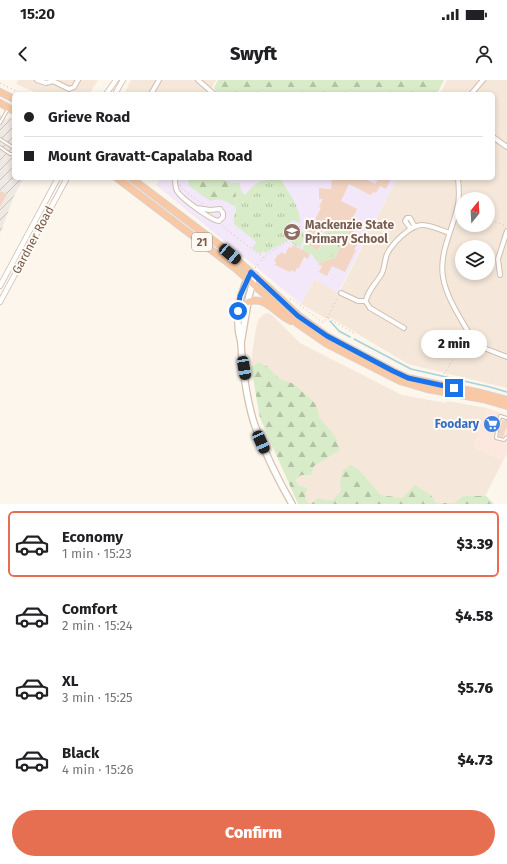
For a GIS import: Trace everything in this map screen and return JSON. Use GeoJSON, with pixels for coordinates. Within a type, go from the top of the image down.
{"type":"FeatureCollection","features":[{"type":"Feature","properties":{"kind":"highway"},"geometry":{"type":"LineString","coordinates":[[0,92],[12,98]]}},
{"type":"Feature","properties":{"kind":"highway"},"geometry":{"type":"LineString","coordinates":[[0,103],[11,109]]}},
{"type":"Feature","properties":{"kind":"highway","name":"21"},"geometry":{"type":"LineString","coordinates":[[120,180],[203,243],[298,324],[337,350],[400,381],[427,389],[483,399],[507,406]]}},
{"type":"Feature","properties":{"kind":"highway","name":"21"},"geometry":{"type":"LineString","coordinates":[[134,180],[254,272],[298,316],[317,330],[344,346],[393,371],[415,380],[481,393],[507,400]]}},
{"type":"Feature","properties":{"kind":"highway"},"geometry":{"type":"LineString","coordinates":[[248,302],[260,300],[285,318],[298,324]]}},
{"type":"Feature","properties":{"kind":"main road"},"geometry":{"type":"LineString","coordinates":[[254,272],[250,282],[240,296],[238,306],[238,335],[241,343],[249,399],[254,421],[277,476],[292,504]]}},
{"type":"Feature","properties":{"kind":"main road"},"geometry":{"type":"LineString","coordinates":[[241,343],[250,282]]}},
{"type":"Feature","properties":{"kind":"street"},"geometry":{"type":"LineString","coordinates":[[37,80],[46,83],[52,81],[69,89],[74,87],[78,80]]}},
{"type":"Feature","properties":{"kind":"street"},"geometry":{"type":"LineString","coordinates":[[107,92],[116,80]]}},
{"type":"Feature","properties":{"kind":"street"},"geometry":{"type":"LineString","coordinates":[[116,92],[122,80]]}},
{"type":"Feature","properties":{"kind":"street"},"geometry":{"type":"LineString","coordinates":[[152,92],[159,80]]}},
{"type":"Feature","properties":{"kind":"street"},"geometry":{"type":"LineString","coordinates":[[198,80],[212,92]]}},
{"type":"Feature","properties":{"kind":"street"},"geometry":{"type":"LineString","coordinates":[[473,92],[483,80]]}},
{"type":"Feature","properties":{"kind":"street"},"geometry":{"type":"LineString","coordinates":[[495,139],[507,148]]}},
{"type":"Feature","properties":{"kind":"street","name":"Gardner Road"},"geometry":{"type":"LineString","coordinates":[[0,286],[57,180]]}},
{"type":"Feature","properties":{"kind":"street","name":"Gardner Road"},"geometry":{"type":"LineString","coordinates":[[0,302],[66,180]]}},
{"type":"Feature","properties":{"kind":"street"},"geometry":{"type":"LineString","coordinates":[[175,180],[177,190],[197,208],[216,221],[223,217],[220,209],[197,208]]}},
{"type":"Feature","properties":{"kind":"street"},"geometry":{"type":"LineString","coordinates":[[458,180],[459,196],[457,209],[442,261],[443,278],[445,288],[470,335],[471,343]]}},
{"type":"Feature","properties":{"kind":"street"},"geometry":{"type":"LineString","coordinates":[[411,230],[406,220],[407,218],[410,218],[415,227]]}},
{"type":"Feature","properties":{"kind":"street"},"geometry":{"type":"LineString","coordinates":[[404,328],[370,308],[366,301],[368,294],[383,272],[386,258],[390,249],[411,230],[415,227],[425,225],[449,233]]}},
{"type":"Feature","properties":{"kind":"street"},"geometry":{"type":"LineString","coordinates":[[500,275],[498,259],[507,231]]}},
{"type":"Feature","properties":{"kind":"street"},"geometry":{"type":"LineString","coordinates":[[341,293],[358,301],[366,301]]}},
{"type":"Feature","properties":{"kind":"street"},"geometry":{"type":"LineString","coordinates":[[465,348],[471,343]]}},
{"type":"Feature","properties":{"kind":"street"},"geometry":{"type":"LineString","coordinates":[[471,343],[507,357]]}},
{"type":"Feature","properties":{"kind":"lane"},"geometry":{"type":"LineString","coordinates":[[0,123],[11,109]]}},
{"type":"Feature","properties":{"kind":"lane"},"geometry":{"type":"LineString","coordinates":[[0,139],[12,147]]}},
{"type":"Feature","properties":{"kind":"lane"},"geometry":{"type":"LineString","coordinates":[[0,147],[12,154]]}},
{"type":"Feature","properties":{"kind":"lane"},"geometry":{"type":"LineString","coordinates":[[498,427],[500,416],[507,418]]}},
{"type":"Feature","properties":{"kind":"lane"},"geometry":{"type":"LineString","coordinates":[[497,431],[496,438],[504,440],[507,437]]}},
{"type":"Feature","properties":{"kind":"path"},"geometry":{"type":"LineString","coordinates":[[0,83],[18,92]]}},
{"type":"Feature","properties":{"kind":"path"},"geometry":{"type":"LineString","coordinates":[[495,222],[507,227]]}},
{"type":"Feature","properties":{"kind":"path"},"geometry":{"type":"LineString","coordinates":[[261,261],[272,250],[294,237],[300,226],[307,228],[308,226]]}},
{"type":"Feature","properties":{"kind":"path"},"geometry":{"type":"LineString","coordinates":[[254,272],[258,264]]}},
{"type":"Feature","properties":{"kind":"path"},"geometry":{"type":"LineString","coordinates":[[290,299],[324,322],[341,293]]}},
{"type":"Feature","properties":{"kind":"path"},"geometry":{"type":"LineString","coordinates":[[327,318],[355,334]]}},
{"type":"Feature","properties":{"kind":"path"},"geometry":{"type":"LineString","coordinates":[[444,374],[456,356],[465,348]]}},
{"type":"Feature","properties":{"kind":"shaded area"},"geometry":{"type":"Polygon","coordinates":[[[18,80],[98,80],[90,92],[34,92],[16,84],[18,80]]]}},
{"type":"Feature","properties":{"kind":"shaded area"},"geometry":{"type":"Polygon","coordinates":[[[131,80],[216,80],[210,92],[125,92],[131,80]]]}},
{"type":"Feature","properties":{"kind":"shaded area"},"geometry":{"type":"Polygon","coordinates":[[[447,80],[507,80],[507,388],[408,364],[331,318],[325,318],[301,304],[314,279],[339,293],[396,180],[495,180],[495,92],[441,92],[447,80]]]}},
{"type":"Feature","properties":{"kind":"shaded area"},"geometry":{"type":"Polygon","coordinates":[[[0,115],[7,120],[9,117],[12,119],[12,180],[23,180],[14,196],[0,234],[0,115]]]}},
{"type":"Feature","properties":{"kind":"shaded area","name":"Mackenzie State Primary School"},"geometry":{"type":"Polygon","coordinates":[[[160,180],[396,180],[338,293],[314,279],[301,304],[156,185],[160,180]]]}},
{"type":"Feature","properties":{"kind":"shaded area"},"geometry":{"type":"Polygon","coordinates":[[[267,313],[272,315],[300,343],[402,395],[446,403],[447,401],[487,408],[474,447],[503,461],[481,504],[302,504],[252,375],[252,354],[256,328],[259,319],[267,313]]]}},
{"type":"Feature","properties":{"kind":"shaded area"},"geometry":{"type":"Polygon","coordinates":[[[487,408],[507,415],[507,453],[503,461],[474,447],[487,408]]]}},
{"type":"Feature","properties":{"kind":"green space"},"geometry":{"type":"Polygon","coordinates":[[[218,80],[444,80],[438,92],[217,92],[214,88],[218,80]]]}},
{"type":"Feature","properties":{"kind":"green space"},"geometry":{"type":"Polygon","coordinates":[[[188,180],[225,180],[235,183],[236,207],[221,200],[210,201],[189,186],[188,180]]]}},
{"type":"Feature","properties":{"kind":"green space"},"geometry":{"type":"Polygon","coordinates":[[[281,180],[299,212],[300,223],[292,220],[291,223],[299,227],[296,232],[288,240],[266,253],[263,251],[261,254],[252,248],[256,243],[255,241],[234,224],[236,210],[235,183],[239,182],[242,192],[245,195],[251,188],[261,181],[281,180]]]}},
{"type":"Feature","properties":{"kind":"green space"},"geometry":{"type":"Polygon","coordinates":[[[332,221],[350,230],[335,258],[333,259],[329,250],[322,253],[325,262],[320,263],[315,260],[313,255],[302,250],[305,243],[319,250],[324,240],[321,238],[332,221]]]}},
{"type":"Feature","properties":{"kind":"green space"},"geometry":{"type":"Polygon","coordinates":[[[299,231],[306,233],[300,248],[290,242],[299,231]]]}},
{"type":"Feature","properties":{"kind":"green space"},"geometry":{"type":"Polygon","coordinates":[[[330,250],[333,259],[325,262],[322,253],[330,250]]]}},
{"type":"Feature","properties":{"kind":"green space"},"geometry":{"type":"Polygon","coordinates":[[[259,362],[268,367],[280,379],[294,384],[316,404],[319,417],[335,436],[340,450],[314,466],[311,475],[301,475],[295,480],[299,486],[308,488],[305,494],[306,501],[311,504],[298,504],[260,418],[251,367],[259,362]]]}},
{"type":"Feature","properties":{"kind":"green space"},"geometry":{"type":"Polygon","coordinates":[[[351,465],[358,469],[381,495],[402,498],[415,485],[431,495],[436,503],[454,503],[463,496],[486,496],[494,504],[311,504],[317,498],[333,500],[341,491],[340,481],[343,470],[351,465]]]}},
{"type":"Feature","properties":{"kind":"building"},"geometry":{"type":"Polygon","coordinates":[[[332,180],[367,180],[375,184],[378,180],[390,180],[386,189],[380,186],[376,193],[374,192],[370,195],[349,184],[341,201],[357,209],[351,222],[353,223],[351,225],[354,227],[352,231],[362,235],[345,272],[332,266],[327,276],[319,272],[322,266],[317,264],[335,258],[350,230],[331,220],[319,237],[324,239],[318,250],[303,242],[321,208],[319,207],[323,199],[319,199],[319,188],[331,189],[332,180]]]}},
{"type":"Feature","properties":{"kind":"building"},"geometry":{"type":"Polygon","coordinates":[[[0,191],[7,194],[0,207],[0,191]]]}},
{"type":"Feature","properties":{"kind":"building"},"geometry":{"type":"Polygon","coordinates":[[[293,245],[310,254],[308,259],[304,257],[299,268],[297,268],[295,272],[291,270],[290,272],[275,265],[276,262],[274,261],[278,254],[280,255],[281,252],[285,254],[289,247],[291,248],[293,245]]]}},
{"type":"Feature","properties":{"kind":"building","name":"Foodary"},"geometry":{"type":"Polygon","coordinates":[[[489,418],[497,420],[494,433],[485,430],[489,418]]]}},
{"type":"Feature","properties":{"kind":"building"},"geometry":{"type":"Polygon","coordinates":[[[503,420],[507,420],[507,426],[503,437],[499,436],[499,429],[503,420]]]}},
{"type":"Feature","properties":{"kind":"waterway"},"geometry":{"type":"LineString","coordinates":[[330,321],[339,331],[350,337]]}},
{"type":"Feature","properties":{"kind":"waterway"},"geometry":{"type":"LineString","coordinates":[[354,339],[411,369],[507,392]]}},
{"type":"Feature","properties":{"kind":"place","name":"Mackenzie State Primary School"},"geometry":{"type":"Point","coordinates":[292,232]}},
{"type":"Feature","properties":{"kind":"place","name":"Foodary"},"geometry":{"type":"Point","coordinates":[492,424]}},
{"type":"Feature","properties":{"kind":"route"},"geometry":{"type":"LineString","coordinates":[[238,311],[240,296],[251,272],[298,316],[327,336],[355,352],[408,378],[454,388]]}}]}
